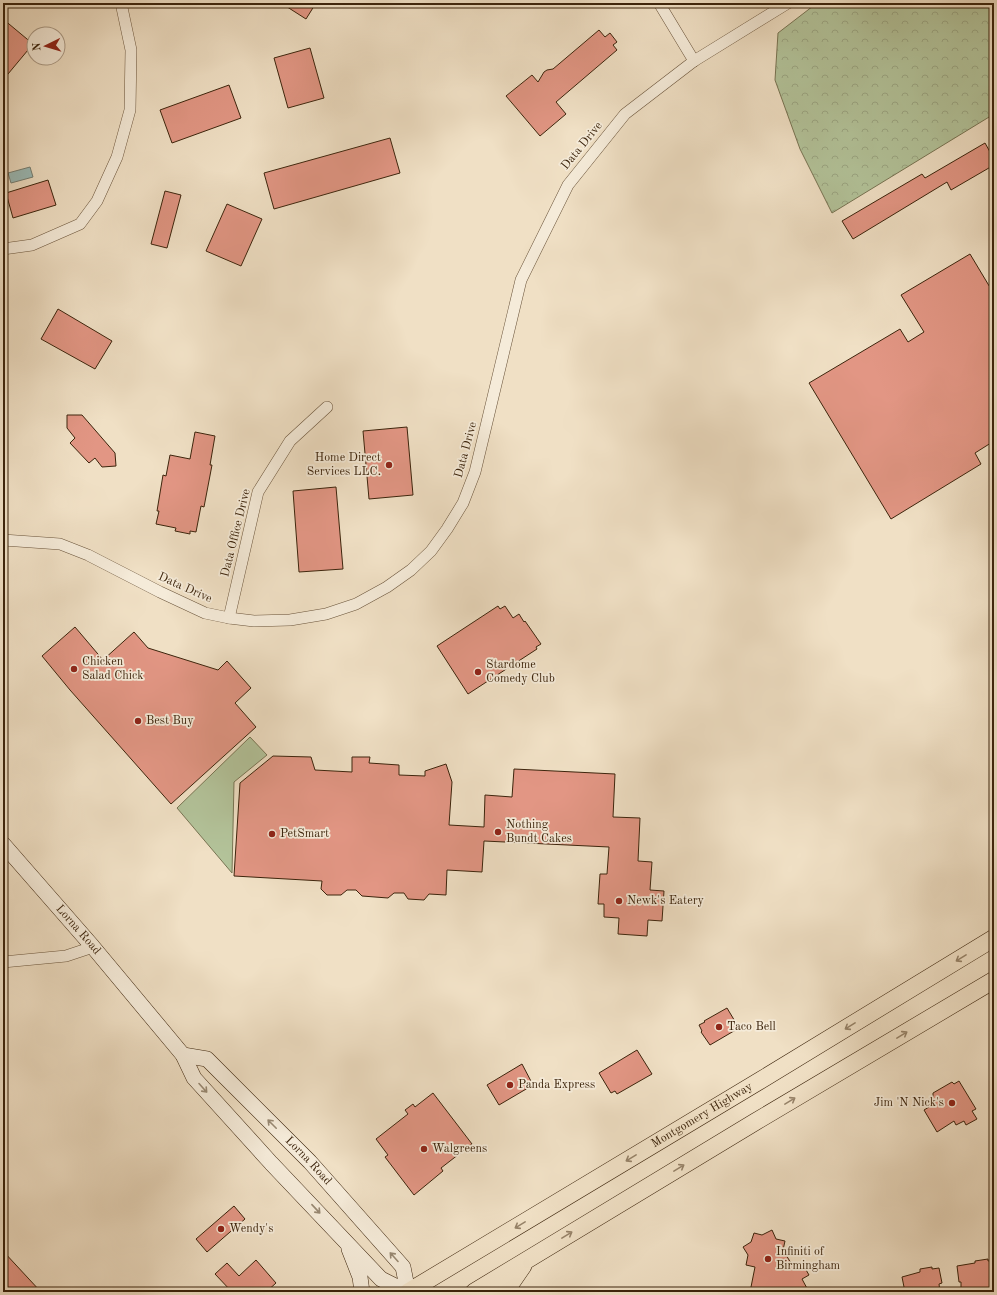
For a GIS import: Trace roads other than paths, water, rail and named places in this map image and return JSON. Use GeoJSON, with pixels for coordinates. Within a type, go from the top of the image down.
{"type":"FeatureCollection","features":[{"type":"Feature","properties":{"kind":"main road","name":"Montgomery Highway"},"geometry":{"type":"LineString","coordinates":[[408,1292],[994,938]]}},
{"type":"Feature","properties":{"kind":"main road"},"geometry":{"type":"LineString","coordinates":[[474,1292],[994,980]]}},
{"type":"Feature","properties":{"kind":"main road"},"geometry":{"type":"LineString","coordinates":[[505,1292],[529,1258]]}},
{"type":"Feature","properties":{"kind":"street"},"geometry":{"type":"LineString","coordinates":[[3,249],[32,245],[80,224],[97,201],[117,157],[130,110],[131,50],[121,3]]}},
{"type":"Feature","properties":{"kind":"street"},"geometry":{"type":"LineString","coordinates":[[659,3],[694,61]]}},
{"type":"Feature","properties":{"kind":"street","name":"Data Drive"},"geometry":{"type":"LineString","coordinates":[[3,540],[60,544],[88,555],[205,613],[229,618],[254,621],[290,620],[326,614],[356,604],[387,587],[411,570],[431,551],[463,503],[475,472],[521,280],[568,185],[625,114],[694,61],[788,3]]}},
{"type":"Feature","properties":{"kind":"street","name":"Data Office Drive"},"geometry":{"type":"LineString","coordinates":[[229,618],[258,492],[290,441],[327,406]]}},
{"type":"Feature","properties":{"kind":"street","name":"Lorna Road"},"geometry":{"type":"LineString","coordinates":[[3,844],[93,947],[183,1055],[194,1078],[381,1279],[408,1292]]}},
{"type":"Feature","properties":{"kind":"street"},"geometry":{"type":"LineString","coordinates":[[3,962],[66,956],[93,947]]}},
{"type":"Feature","properties":{"kind":"street","name":"Lorna Road"},"geometry":{"type":"LineString","coordinates":[[183,1055],[207,1059],[310,1162],[403,1267],[408,1292]]}},
{"type":"Feature","properties":{"kind":"street"},"geometry":{"type":"LineString","coordinates":[[345,1241],[360,1277],[362,1292]]}},
{"type":"Feature","properties":{"kind":"water"},"geometry":{"type":"Polygon","coordinates":[[[30,167],[33,177],[11,183],[8,173],[30,167]]]}},
{"type":"Feature","properties":{"kind":"place","name":"Home Direct Services LLC."},"geometry":{"type":"Point","coordinates":[389,465]}},
{"type":"Feature","properties":{"kind":"place","name":"Chicken Salad Chick"},"geometry":{"type":"Point","coordinates":[74,669]}},
{"type":"Feature","properties":{"kind":"place","name":"Stardome Comedy Club"},"geometry":{"type":"Point","coordinates":[478,672]}},
{"type":"Feature","properties":{"kind":"place","name":"Best Buy"},"geometry":{"type":"Point","coordinates":[138,721]}},
{"type":"Feature","properties":{"kind":"place","name":"Nothing Bundt Cakes"},"geometry":{"type":"Point","coordinates":[498,832]}},
{"type":"Feature","properties":{"kind":"place","name":"PetSmart"},"geometry":{"type":"Point","coordinates":[272,834]}},
{"type":"Feature","properties":{"kind":"place","name":"Newk's Eatery"},"geometry":{"type":"Point","coordinates":[619,901]}},
{"type":"Feature","properties":{"kind":"place","name":"Taco Bell"},"geometry":{"type":"Point","coordinates":[719,1027]}},
{"type":"Feature","properties":{"kind":"place","name":"Panda Express"},"geometry":{"type":"Point","coordinates":[510,1085]}},
{"type":"Feature","properties":{"kind":"place","name":"Jim 'N Nick's"},"geometry":{"type":"Point","coordinates":[952,1103]}},
{"type":"Feature","properties":{"kind":"place","name":"Walgreens"},"geometry":{"type":"Point","coordinates":[424,1149]}},
{"type":"Feature","properties":{"kind":"place","name":"Wendy's"},"geometry":{"type":"Point","coordinates":[221,1229]}},
{"type":"Feature","properties":{"kind":"place","name":"Infiniti of Birmingham"},"geometry":{"type":"Point","coordinates":[768,1259]}}]}
